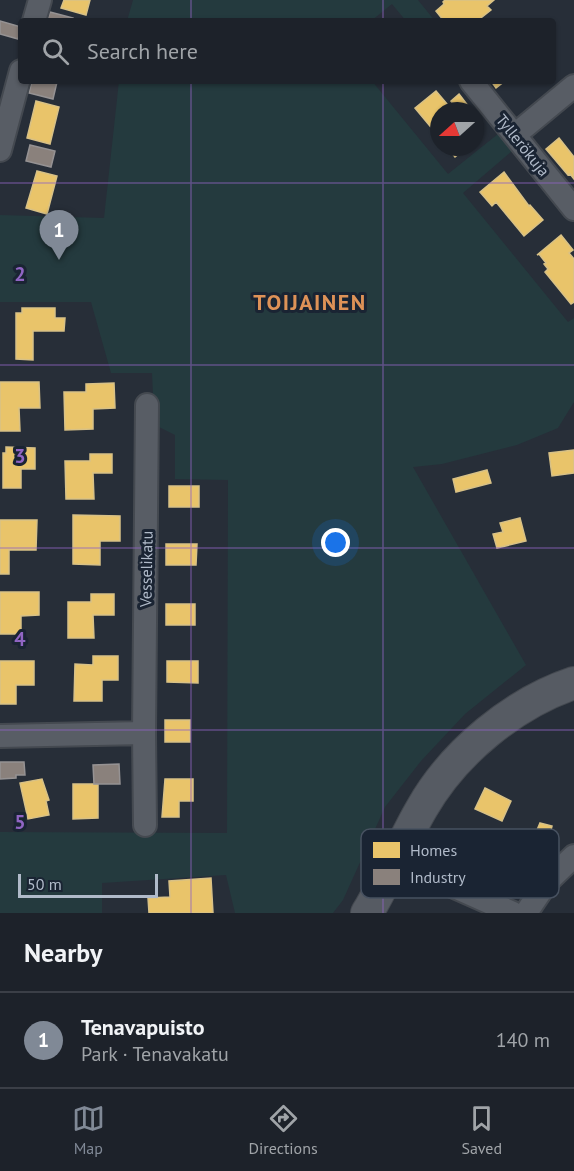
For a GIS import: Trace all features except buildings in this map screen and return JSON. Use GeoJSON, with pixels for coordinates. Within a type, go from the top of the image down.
{"type":"FeatureCollection","features":[{"type":"Feature","properties":{"kind":"street"},"geometry":{"type":"LineString","coordinates":[[35,18],[40,0]]}},
{"type":"Feature","properties":{"kind":"street"},"geometry":{"type":"LineString","coordinates":[[0,150],[18,82]]}},
{"type":"Feature","properties":{"kind":"street","name":"Tyllerökuja"},"geometry":{"type":"LineString","coordinates":[[474,84],[574,209]]}},
{"type":"Feature","properties":{"kind":"street"},"geometry":{"type":"LineString","coordinates":[[516,134],[574,86]]}},
{"type":"Feature","properties":{"kind":"street","name":"Vesselikatu"},"geometry":{"type":"LineString","coordinates":[[145,825],[147,405]]}},
{"type":"Feature","properties":{"kind":"street"},"geometry":{"type":"LineString","coordinates":[[410,829],[423,805],[457,761],[476,742],[523,705],[574,683]]}},
{"type":"Feature","properties":{"kind":"street"},"geometry":{"type":"LineString","coordinates":[[0,736],[144,733]]}},
{"type":"Feature","properties":{"kind":"street"},"geometry":{"type":"LineString","coordinates":[[559,870],[574,856]]}},
{"type":"Feature","properties":{"kind":"street"},"geometry":{"type":"LineString","coordinates":[[367,913],[375,898]]}},
{"type":"Feature","properties":{"kind":"street"},"geometry":{"type":"LineString","coordinates":[[479,898],[513,913]]}},
{"type":"Feature","properties":{"kind":"street"},"geometry":{"type":"LineString","coordinates":[[526,913],[536,898]]}},
{"type":"Feature","properties":{"kind":"green space"},"geometry":{"type":"Polygon","coordinates":[[[133,0],[418,0],[433,18],[404,18],[392,4],[375,18],[128,18],[133,0]]]}},
{"type":"Feature","properties":{"kind":"green space"},"geometry":{"type":"Polygon","coordinates":[[[119,84],[374,84],[430,152],[430,156],[433,156],[448,174],[470,156],[484,156],[484,145],[498,134],[512,151],[463,193],[568,322],[574,318],[574,402],[558,428],[517,445],[442,464],[413,467],[526,665],[465,714],[421,761],[385,807],[375,829],[361,829],[361,860],[343,900],[333,913],[235,913],[226,875],[102,883],[102,913],[0,913],[0,832],[227,833],[228,480],[175,479],[175,435],[157,426],[154,417],[152,373],[111,373],[91,302],[0,302],[0,215],[104,218],[119,84]]]}},
{"type":"Feature","properties":{"kind":"place","name":"Tenavapuisto"},"geometry":{"type":"Point","coordinates":[59,260]}},
{"type":"Feature","properties":{"kind":"district","name":"TOIJAINEN"},"geometry":{"type":"Point","coordinates":[310,302]}}]}
